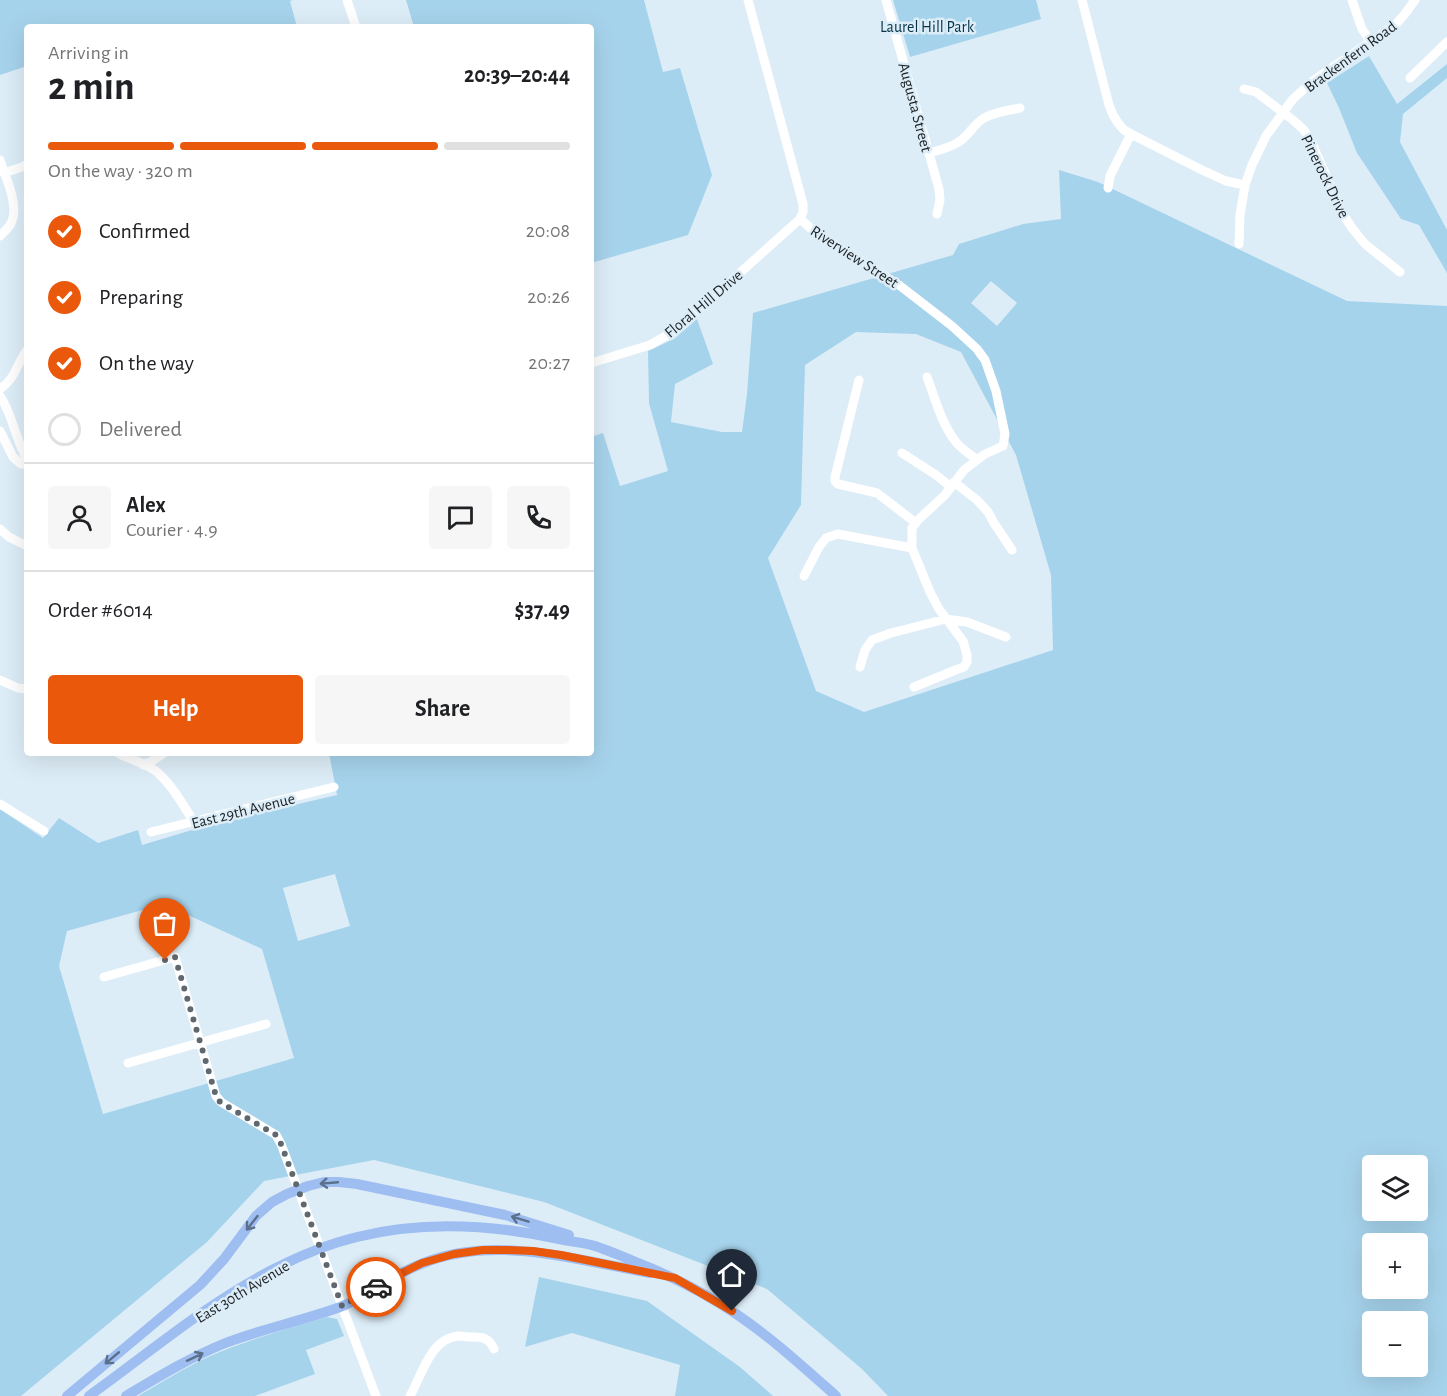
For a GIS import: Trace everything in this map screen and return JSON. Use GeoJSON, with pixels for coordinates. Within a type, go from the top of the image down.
{"type":"FeatureCollection","features":[{"type":"Feature","properties":{"kind":"main road"},"geometry":{"type":"LineString","coordinates":[[67,1396],[200,1285],[224,1259],[256,1216],[272,1202],[298,1189],[324,1182],[357,1184],[505,1215],[555,1230],[595,1246]]}},
{"type":"Feature","properties":{"kind":"main road","name":"East 30th Avenue"},"geometry":{"type":"LineString","coordinates":[[89,1396],[218,1302],[263,1275],[333,1244],[388,1231],[421,1227],[487,1228],[527,1232],[595,1246],[616,1253],[675,1278],[719,1302],[781,1348],[836,1396]]}},
{"type":"Feature","properties":{"kind":"main road"},"geometry":{"type":"LineString","coordinates":[[126,1396],[194,1357],[224,1344],[342,1306],[422,1263],[465,1252],[506,1250],[561,1255],[675,1278]]}},
{"type":"Feature","properties":{"kind":"street"},"geometry":{"type":"LineString","coordinates":[[347,0],[355,24]]}},
{"type":"Feature","properties":{"kind":"street","name":"Riverview Street"},"geometry":{"type":"LineString","coordinates":[[748,0],[802,204],[803,212],[800,219],[814,231],[899,285],[952,326],[977,349],[985,360],[996,391],[1005,434],[1003,446],[977,460]]}},
{"type":"Feature","properties":{"kind":"street","name":"Augusta Street"},"geometry":{"type":"LineString","coordinates":[[886,0],[939,189],[937,214]]}},
{"type":"Feature","properties":{"kind":"street"},"geometry":{"type":"LineString","coordinates":[[1082,0],[1109,105],[1124,130],[1226,181],[1245,185]]}},
{"type":"Feature","properties":{"kind":"street"},"geometry":{"type":"LineString","coordinates":[[1352,0],[1362,29],[1371,42]]}},
{"type":"Feature","properties":{"kind":"street","name":"Brackenfern Road"},"geometry":{"type":"LineString","coordinates":[[1239,244],[1245,185],[1266,136],[1293,99],[1314,81],[1395,25],[1415,0]]}},
{"type":"Feature","properties":{"kind":"street"},"geometry":{"type":"LineString","coordinates":[[1410,78],[1447,42]]}},
{"type":"Feature","properties":{"kind":"street","name":"Pinerock Drive"},"geometry":{"type":"LineString","coordinates":[[1244,88],[1256,92],[1304,130],[1343,214],[1352,228],[1365,244],[1400,272]]}},
{"type":"Feature","properties":{"kind":"street"},"geometry":{"type":"LineString","coordinates":[[929,153],[951,147],[961,141],[983,119],[1020,108]]}},
{"type":"Feature","properties":{"kind":"street"},"geometry":{"type":"LineString","coordinates":[[1108,188],[1110,176],[1131,134]]}},
{"type":"Feature","properties":{"kind":"street"},"geometry":{"type":"LineString","coordinates":[[0,160],[15,208],[10,226],[0,236]]}},
{"type":"Feature","properties":{"kind":"street"},"geometry":{"type":"LineString","coordinates":[[4,173],[24,166]]}},
{"type":"Feature","properties":{"kind":"street","name":"Floral Hill Drive"},"geometry":{"type":"LineString","coordinates":[[594,362],[650,345],[676,330],[800,219]]}},
{"type":"Feature","properties":{"kind":"street"},"geometry":{"type":"LineString","coordinates":[[0,389],[13,378],[24,354]]}},
{"type":"Feature","properties":{"kind":"street"},"geometry":{"type":"LineString","coordinates":[[914,687],[964,667],[967,655],[963,641],[945,619],[930,592],[912,548],[912,528],[945,495],[964,470],[977,460],[957,443],[949,432],[927,377]]}},
{"type":"Feature","properties":{"kind":"street"},"geometry":{"type":"LineString","coordinates":[[859,380],[835,481],[838,484],[877,493],[916,523]]}},
{"type":"Feature","properties":{"kind":"street"},"geometry":{"type":"LineString","coordinates":[[0,396],[9,412],[24,453]]}},
{"type":"Feature","properties":{"kind":"street"},"geometry":{"type":"LineString","coordinates":[[0,431],[13,457],[24,464]]}},
{"type":"Feature","properties":{"kind":"street"},"geometry":{"type":"LineString","coordinates":[[902,453],[977,500],[988,512],[1012,550]]}},
{"type":"Feature","properties":{"kind":"street"},"geometry":{"type":"LineString","coordinates":[[0,529],[9,537],[24,544]]}},
{"type":"Feature","properties":{"kind":"street"},"geometry":{"type":"LineString","coordinates":[[804,576],[826,538],[838,534],[912,548]]}},
{"type":"Feature","properties":{"kind":"street"},"geometry":{"type":"LineString","coordinates":[[860,667],[865,650],[873,640],[945,619],[967,622],[1006,637]]}},
{"type":"Feature","properties":{"kind":"street"},"geometry":{"type":"LineString","coordinates":[[0,680],[24,689]]}},
{"type":"Feature","properties":{"kind":"street"},"geometry":{"type":"LineString","coordinates":[[123,756],[156,772],[194,822]]}},
{"type":"Feature","properties":{"kind":"street"},"geometry":{"type":"LineString","coordinates":[[143,765],[160,756]]}},
{"type":"Feature","properties":{"kind":"street","name":"East 29th Avenue"},"geometry":{"type":"LineString","coordinates":[[151,832],[334,787]]}},
{"type":"Feature","properties":{"kind":"street"},"geometry":{"type":"LineString","coordinates":[[0,804],[44,831]]}},
{"type":"Feature","properties":{"kind":"street"},"geometry":{"type":"LineString","coordinates":[[104,977],[175,957],[216,1096],[220,1102],[276,1135],[281,1144],[376,1396]]}},
{"type":"Feature","properties":{"kind":"street"},"geometry":{"type":"LineString","coordinates":[[128,1063],[266,1024]]}},
{"type":"Feature","properties":{"kind":"street"},"geometry":{"type":"LineString","coordinates":[[410,1396],[432,1353],[440,1343],[456,1336],[485,1338],[494,1349]]}},
{"type":"Feature","properties":{"kind":"green space"},"geometry":{"type":"Polygon","coordinates":[[[0,0],[293,0],[290,1],[296,24],[24,24],[24,67],[0,75],[0,0]]]}},
{"type":"Feature","properties":{"kind":"green space"},"geometry":{"type":"Polygon","coordinates":[[[406,0],[644,0],[663,72],[680,68],[712,175],[688,235],[594,262],[594,24],[413,24],[406,0]]]}},
{"type":"Feature","properties":{"kind":"green space","name":"Laurel Hill Park"},"geometry":{"type":"Polygon","coordinates":[[[893,0],[1036,0],[1041,19],[910,57],[893,0]]]}},
{"type":"Feature","properties":{"kind":"green space"},"geometry":{"type":"Polygon","coordinates":[[[1369,56],[1397,104],[1447,64],[1447,78],[1403,114],[1400,142],[1447,230],[1447,273],[1419,225],[1401,219],[1357,153],[1327,83],[1369,56]]]}},
{"type":"Feature","properties":{"kind":"green space"},"geometry":{"type":"Polygon","coordinates":[[[1059,170],[1098,182],[1347,301],[1447,306],[1447,1396],[888,1396],[862,1369],[767,1289],[544,1202],[374,1160],[264,1181],[207,1242],[21,1396],[0,1396],[0,809],[43,838],[59,818],[98,843],[138,830],[142,845],[212,824],[337,795],[330,756],[594,756],[594,436],[603,433],[620,486],[668,471],[649,403],[648,351],[674,339],[697,319],[713,364],[675,384],[671,422],[722,432],[742,432],[753,313],[953,255],[959,244],[1023,224],[1061,219],[1059,170]],[[991,281],[971,303],[997,326],[1017,303],[991,281]],[[856,332],[805,365],[801,505],[768,558],[816,691],[864,712],[1053,650],[1051,575],[1016,455],[961,352],[916,334],[856,332]],[[335,874],[283,888],[298,941],[350,926],[335,874]],[[164,904],[67,931],[59,966],[103,1114],[294,1058],[262,949],[164,904]]]}},
{"type":"Feature","properties":{"kind":"green space"},"geometry":{"type":"Polygon","coordinates":[[[539,1277],[647,1301],[740,1367],[773,1396],[675,1396],[680,1365],[572,1333],[525,1347],[539,1277]]]}},
{"type":"Feature","properties":{"kind":"green space"},"geometry":{"type":"Polygon","coordinates":[[[327,1317],[337,1319],[344,1336],[306,1350],[315,1374],[255,1396],[138,1396],[190,1366],[222,1351],[327,1317]]]}},
{"type":"Feature","properties":{"kind":"way so far"},"geometry":{"type":"LineString","coordinates":[[165,960],[175,957],[216,1096],[220,1102],[276,1135],[281,1144],[342,1306],[376,1287]]}},
{"type":"Feature","properties":{"kind":"route"},"geometry":{"type":"LineString","coordinates":[[376,1287],[422,1263],[454,1254],[483,1250],[533,1251],[675,1278],[732,1311]]}}]}
